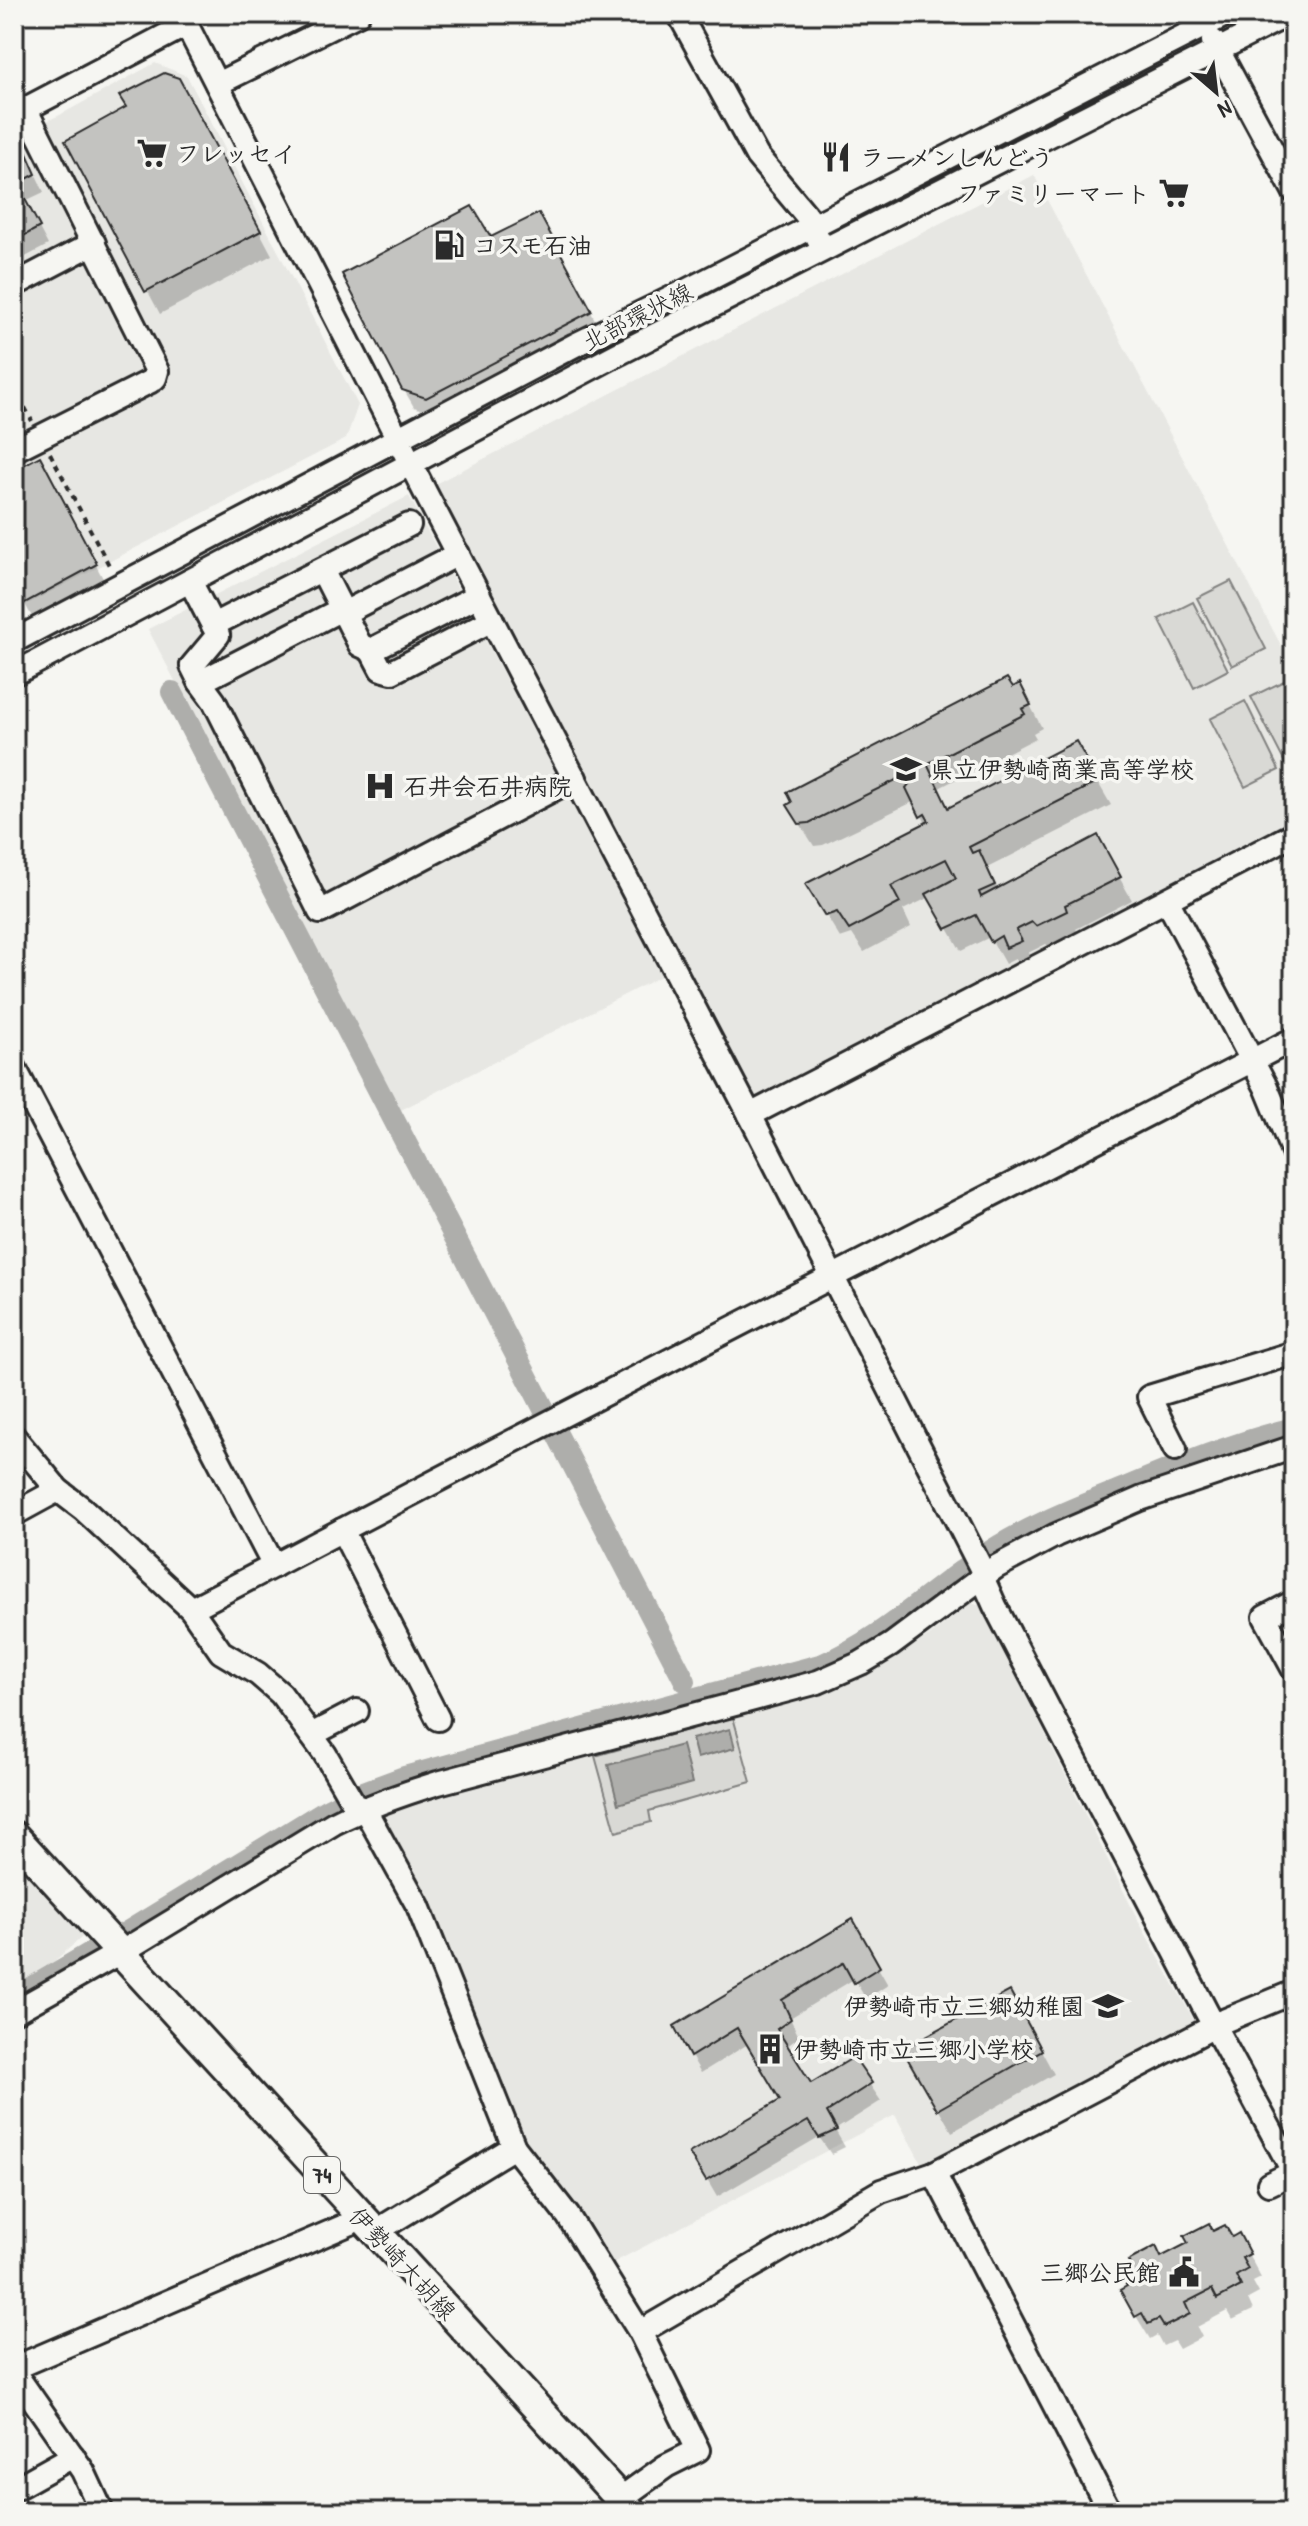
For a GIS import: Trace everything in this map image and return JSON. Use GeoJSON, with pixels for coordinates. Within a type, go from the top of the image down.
{"type":"FeatureCollection","features":[{"type":"Feature","properties":{"kind":"main road","name":"伊勢崎大胡線"},"geometry":{"type":"LineString","coordinates":[[17,1844],[626,2506]]}},
{"type":"Feature","properties":{"kind":"street"},"geometry":{"type":"LineString","coordinates":[[217,84],[358,14]]}},
{"type":"Feature","properties":{"kind":"street"},"geometry":{"type":"LineString","coordinates":[[679,14],[757,156],[807,216],[824,249]]}},
{"type":"Feature","properties":{"kind":"street","name":"北部環状線"},"geometry":{"type":"LineString","coordinates":[[14,641],[398,436],[812,226],[1203,20],[1227,14]]}},
{"type":"Feature","properties":{"kind":"street","name":"北部環状線"},"geometry":{"type":"LineString","coordinates":[[14,674],[824,249],[1289,14]]}},
{"type":"Feature","properties":{"kind":"street"},"geometry":{"type":"LineString","coordinates":[[14,450],[149,382],[155,378],[157,371],[94,243],[20,113],[184,19],[833,1277],[978,1565],[995,1606],[1198,1997],[1288,2148],[1294,2173],[1269,2184]]}},
{"type":"Feature","properties":{"kind":"street"},"geometry":{"type":"LineString","coordinates":[[1203,20],[1294,191]]}},
{"type":"Feature","properties":{"kind":"street"},"geometry":{"type":"LineString","coordinates":[[14,285],[94,243]]}},
{"type":"Feature","properties":{"kind":"street"},"geometry":{"type":"LineString","coordinates":[[213,625],[409,525]]}},
{"type":"Feature","properties":{"kind":"street"},"geometry":{"type":"LineString","coordinates":[[200,682],[458,554]]}},
{"type":"Feature","properties":{"kind":"street"},"geometry":{"type":"LineString","coordinates":[[322,570],[360,645],[371,650],[381,669],[392,672],[492,620]]}},
{"type":"Feature","properties":{"kind":"street"},"geometry":{"type":"LineString","coordinates":[[190,581],[218,635],[192,666],[221,715],[320,912],[575,778]]}},
{"type":"Feature","properties":{"kind":"street"},"geometry":{"type":"LineString","coordinates":[[371,650],[479,595]]}},
{"type":"Feature","properties":{"kind":"street"},"geometry":{"type":"LineString","coordinates":[[750,1115],[1294,834]]}},
{"type":"Feature","properties":{"kind":"street"},"geometry":{"type":"LineString","coordinates":[[1167,900],[1253,1061],[1294,1155]]}},
{"type":"Feature","properties":{"kind":"street"},"geometry":{"type":"LineString","coordinates":[[191,1609],[1294,1039]]}},
{"type":"Feature","properties":{"kind":"street"},"geometry":{"type":"LineString","coordinates":[[14,1067],[274,1566]]}},
{"type":"Feature","properties":{"kind":"street"},"geometry":{"type":"LineString","coordinates":[[1175,1449],[1149,1397],[1294,1353]]}},
{"type":"Feature","properties":{"kind":"street"},"geometry":{"type":"LineString","coordinates":[[14,1437],[58,1490],[83,1509],[191,1609],[221,1652],[274,1687],[311,1735],[418,1906],[514,2147],[568,2216],[640,2332],[698,2450],[666,2466],[626,2506]]}},
{"type":"Feature","properties":{"kind":"street"},"geometry":{"type":"LineString","coordinates":[[353,1799],[385,1799],[818,1682],[861,1663],[891,1645],[978,1565],[996,1567],[1099,1515],[1294,1447]]}},
{"type":"Feature","properties":{"kind":"street"},"geometry":{"type":"LineString","coordinates":[[14,1514],[58,1490]]}},
{"type":"Feature","properties":{"kind":"street"},"geometry":{"type":"LineString","coordinates":[[342,1530],[438,1719]]}},
{"type":"Feature","properties":{"kind":"street"},"geometry":{"type":"LineString","coordinates":[[1294,1602],[1265,1617],[1294,1670]]}},
{"type":"Feature","properties":{"kind":"street"},"geometry":{"type":"LineString","coordinates":[[311,1735],[357,1711]]}},
{"type":"Feature","properties":{"kind":"street"},"geometry":{"type":"LineString","coordinates":[[14,2012],[334,1823],[353,1799]]}},
{"type":"Feature","properties":{"kind":"street"},"geometry":{"type":"LineString","coordinates":[[640,2332],[881,2191],[934,2173],[1216,2026],[1294,1992]]}},
{"type":"Feature","properties":{"kind":"street"},"geometry":{"type":"LineString","coordinates":[[102,2512],[83,2471],[14,2370],[349,2224],[367,2224],[514,2147]]}},
{"type":"Feature","properties":{"kind":"street"},"geometry":{"type":"LineString","coordinates":[[934,2173],[1015,2313],[1110,2512]]}},
{"type":"Feature","properties":{"kind":"street"},"geometry":{"type":"LineString","coordinates":[[14,2489],[73,2456]]}},
{"type":"Feature","properties":{"kind":"path"},"geometry":{"type":"LineString","coordinates":[[14,386],[120,585]]}},
{"type":"Feature","properties":{"kind":"shaded area"},"geometry":{"type":"Polygon","coordinates":[[[155,63],[187,76],[358,405],[346,439],[14,611],[14,135],[58,116],[155,63]]]}},
{"type":"Feature","properties":{"kind":"shaded area"},"geometry":{"type":"Polygon","coordinates":[[[1034,175],[1294,670],[1294,822],[755,1102],[435,484],[1034,175]]]}},
{"type":"Feature","properties":{"kind":"shaded area"},"geometry":{"type":"Polygon","coordinates":[[[409,496],[663,975],[399,1111],[148,629],[409,496]]]}},
{"type":"Feature","properties":{"kind":"shaded area"},"geometry":{"type":"Polygon","coordinates":[[[1231,581],[1266,649],[1232,666],[1197,598],[1231,581]]]}},
{"type":"Feature","properties":{"kind":"shaded area"},"geometry":{"type":"Polygon","coordinates":[[[1193,602],[1228,670],[1194,688],[1159,619],[1193,602]]]}},
{"type":"Feature","properties":{"kind":"shaded area"},"geometry":{"type":"Polygon","coordinates":[[[1286,680],[1294,696],[1294,761],[1286,765],[1251,697],[1286,680]]]}},
{"type":"Feature","properties":{"kind":"shaded area"},"geometry":{"type":"Polygon","coordinates":[[[1245,701],[1279,770],[1245,787],[1210,719],[1245,701]]]}},
{"type":"Feature","properties":{"kind":"shaded area"},"geometry":{"type":"Polygon","coordinates":[[[971,1603],[981,1606],[1140,1924],[1196,2024],[924,2168],[895,2115],[607,2266],[518,2131],[382,1822],[388,1812],[407,1804],[595,1756],[826,1691],[929,1636],[971,1603]]]}},
{"type":"Feature","properties":{"kind":"shaded area"},"geometry":{"type":"Polygon","coordinates":[[[733,1717],[751,1782],[649,1811],[651,1822],[616,1832],[595,1756],[733,1717]]]}},
{"type":"Feature","properties":{"kind":"shaded area"},"geometry":{"type":"Polygon","coordinates":[[[730,1729],[735,1748],[697,1758],[692,1739],[730,1729]]]}},
{"type":"Feature","properties":{"kind":"shaded area"},"geometry":{"type":"Polygon","coordinates":[[[682,1745],[692,1783],[618,1804],[608,1765],[682,1745]]]}},
{"type":"Feature","properties":{"kind":"shaded area"},"geometry":{"type":"Polygon","coordinates":[[[14,1862],[19,1862],[87,1933],[52,1963],[14,1985],[14,1862]]]}},
{"type":"Feature","properties":{"kind":"building"},"geometry":{"type":"Polygon","coordinates":[[[164,73],[179,78],[261,231],[145,292],[65,141],[126,107],[119,96],[164,73]]]}},
{"type":"Feature","properties":{"kind":"building"},"geometry":{"type":"Polygon","coordinates":[[[21,140],[36,174],[17,184],[40,227],[14,241],[14,143],[21,140]]]}},
{"type":"Feature","properties":{"kind":"building"},"geometry":{"type":"Polygon","coordinates":[[[472,206],[491,237],[539,213],[592,311],[426,398],[402,390],[342,274],[472,206]]]}},
{"type":"Feature","properties":{"kind":"building"},"geometry":{"type":"Polygon","coordinates":[[[40,456],[97,564],[23,604],[14,588],[14,470],[40,456]]]}},
{"type":"Feature","properties":{"kind":"building"},"geometry":{"type":"Polygon","coordinates":[[[1007,678],[1013,687],[1020,683],[1031,705],[1022,709],[1025,714],[927,764],[948,808],[1076,741],[1099,781],[969,847],[972,853],[979,850],[995,885],[979,892],[981,897],[1098,835],[1121,877],[1065,905],[1067,911],[1036,926],[1032,922],[1016,930],[1022,941],[1006,948],[1001,936],[991,942],[976,915],[946,929],[926,894],[956,878],[946,859],[891,886],[900,903],[849,930],[837,912],[825,916],[805,884],[929,821],[925,814],[920,817],[906,788],[910,783],[906,775],[809,823],[799,824],[787,805],[792,802],[787,792],[1007,678]]]}},
{"type":"Feature","properties":{"kind":"building","name":"伊勢崎市立三郷小学校"},"geometry":{"type":"Polygon","coordinates":[[[853,1919],[880,1967],[854,1983],[843,1963],[782,2000],[791,2019],[777,2029],[811,2083],[854,2057],[872,2083],[827,2112],[837,2130],[819,2138],[808,2121],[706,2181],[689,2153],[780,2100],[737,2028],[690,2057],[674,2026],[853,1919]]]}},
{"type":"Feature","properties":{"kind":"building"},"geometry":{"type":"Polygon","coordinates":[[[1010,1991],[1042,2050],[937,2110],[902,2049],[1010,1991]]]}},
{"type":"Feature","properties":{"kind":"building","name":"三郷公民館"},"geometry":{"type":"Polygon","coordinates":[[[1209,2223],[1213,2231],[1225,2225],[1232,2237],[1239,2233],[1250,2254],[1242,2258],[1248,2269],[1236,2276],[1241,2286],[1217,2299],[1212,2289],[1185,2303],[1190,2314],[1164,2327],[1159,2319],[1148,2324],[1142,2313],[1135,2317],[1120,2290],[1127,2286],[1121,2276],[1133,2269],[1128,2261],[1156,2246],[1161,2257],[1188,2243],[1184,2236],[1209,2223]]]}},
{"type":"Feature","properties":{"kind":"waterway"},"geometry":{"type":"LineString","coordinates":[[172,692],[685,1681]]}},
{"type":"Feature","properties":{"kind":"waterway"},"geometry":{"type":"LineString","coordinates":[[124,1934],[328,1809],[358,1794],[404,1777],[823,1664],[869,1639],[968,1566],[1040,1524],[1189,1462],[1294,1428]]}},
{"type":"Feature","properties":{"kind":"waterway"},"geometry":{"type":"LineString","coordinates":[[14,1998],[102,1946]]}},
{"type":"Feature","properties":{"kind":"place","name":"フレッセイ"},"geometry":{"type":"Point","coordinates":[152,153]}},
{"type":"Feature","properties":{"kind":"place","name":"ラーメンしんどう"},"geometry":{"type":"Point","coordinates":[836,157]}},
{"type":"Feature","properties":{"kind":"place","name":"ファミリーマート"},"geometry":{"type":"Point","coordinates":[1174,193]}},
{"type":"Feature","properties":{"kind":"place","name":"コスモ石油"},"geometry":{"type":"Point","coordinates":[449,245]}},
{"type":"Feature","properties":{"kind":"place","name":"県立伊勢崎商業高等学校"},"geometry":{"type":"Point","coordinates":[906,769]}},
{"type":"Feature","properties":{"kind":"place","name":"石井会石井病院"},"geometry":{"type":"Point","coordinates":[380,786]}},
{"type":"Feature","properties":{"kind":"place","name":"伊勢崎市立三郷幼稚園"},"geometry":{"type":"Point","coordinates":[1108,2006]}},
{"type":"Feature","properties":{"kind":"place","name":"伊勢崎市立三郷小学校"},"geometry":{"type":"Point","coordinates":[770,2049]}},
{"type":"Feature","properties":{"kind":"place","name":"三郷公民館"},"geometry":{"type":"Point","coordinates":[1184,2272]}}]}
